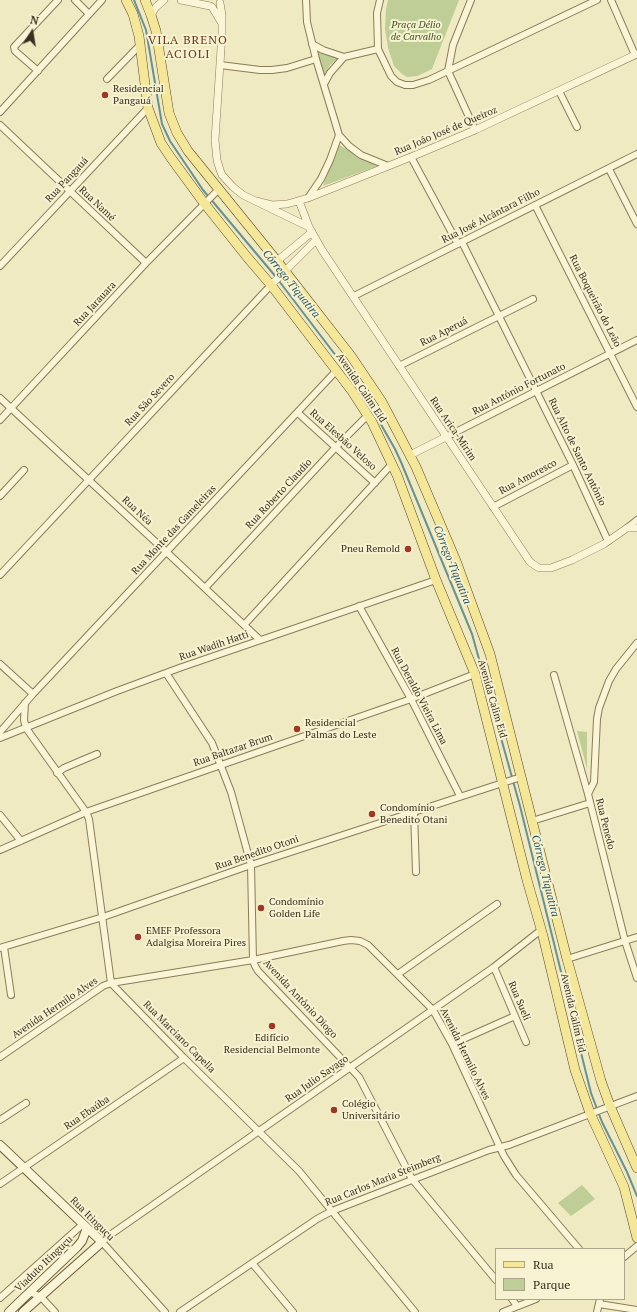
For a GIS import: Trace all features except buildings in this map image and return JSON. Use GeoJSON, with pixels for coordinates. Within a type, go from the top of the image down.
{"type":"FeatureCollection","features":[{"type":"Feature","properties":{"kind":"main road","name":"Avenida Calim Eid"},"geometry":{"type":"LineString","coordinates":[[126,0],[133,14],[140,44],[148,108],[161,143],[170,158],[204,203],[247,257],[272,283],[337,370],[368,415],[392,464],[436,580],[475,674],[506,782],[527,880],[541,930],[575,1070],[624,1187],[637,1238]]}},
{"type":"Feature","properties":{"kind":"main road","name":"Avenida Calim Eid"},"geometry":{"type":"LineString","coordinates":[[145,0],[152,15],[156,31],[164,91],[169,113],[172,122],[188,151],[278,261],[282,273],[364,375],[382,402],[410,455],[456,561],[490,654],[519,777],[601,1081],[606,1107],[637,1168]]}},
{"type":"Feature","properties":{"kind":"main road","name":"Rua Itinguçu"},"geometry":{"type":"LineString","coordinates":[[0,1145],[102,1242]]}},
{"type":"Feature","properties":{"kind":"main road","name":"Viaduto Itinguçu"},"geometry":{"type":"LineString","coordinates":[[9,1312],[80,1244],[85,1226]]}},
{"type":"Feature","properties":{"kind":"main road","name":"Viaduto Itinguçu"},"geometry":{"type":"LineString","coordinates":[[23,1312],[102,1242]]}},
{"type":"Feature","properties":{"kind":"street"},"geometry":{"type":"LineString","coordinates":[[38,71],[15,51],[14,47],[58,0]]}},
{"type":"Feature","properties":{"kind":"street"},"geometry":{"type":"LineString","coordinates":[[75,0],[89,14]]}},
{"type":"Feature","properties":{"kind":"street"},"geometry":{"type":"LineString","coordinates":[[0,112],[102,0]]}},
{"type":"Feature","properties":{"kind":"street"},"geometry":{"type":"LineString","coordinates":[[152,15],[156,7],[164,0]]}},
{"type":"Feature","properties":{"kind":"street"},"geometry":{"type":"LineString","coordinates":[[181,0],[211,4],[217,7],[221,1]]}},
{"type":"Feature","properties":{"kind":"street"},"geometry":{"type":"LineString","coordinates":[[191,2],[200,0]]}},
{"type":"Feature","properties":{"kind":"street"},"geometry":{"type":"LineString","coordinates":[[306,0],[307,22],[312,44],[339,135],[349,146],[361,155],[388,166]]}},
{"type":"Feature","properties":{"kind":"street"},"geometry":{"type":"LineString","coordinates":[[380,0],[377,14],[378,49],[391,76],[397,82],[405,85],[420,83],[448,71],[597,0]]}},
{"type":"Feature","properties":{"kind":"street"},"geometry":{"type":"LineString","coordinates":[[471,0],[453,45],[448,71],[476,130]]}},
{"type":"Feature","properties":{"kind":"street"},"geometry":{"type":"LineString","coordinates":[[611,0],[636,54]]}},
{"type":"Feature","properties":{"kind":"street"},"geometry":{"type":"LineString","coordinates":[[221,1],[222,33],[215,125],[217,160],[222,174],[233,187],[243,195],[310,230],[278,261]]}},
{"type":"Feature","properties":{"kind":"street"},"geometry":{"type":"LineString","coordinates":[[211,4],[221,22]]}},
{"type":"Feature","properties":{"kind":"street"},"geometry":{"type":"LineString","coordinates":[[107,79],[140,44]]}},
{"type":"Feature","properties":{"kind":"street"},"geometry":{"type":"LineString","coordinates":[[312,44],[323,50],[344,57],[378,49]]}},
{"type":"Feature","properties":{"kind":"street","name":"Rua João José de Queiroz"},"geometry":{"type":"LineString","coordinates":[[256,201],[280,205],[308,198],[476,130],[636,54]]}},
{"type":"Feature","properties":{"kind":"street"},"geometry":{"type":"LineString","coordinates":[[324,84],[334,68],[344,57]]}},
{"type":"Feature","properties":{"kind":"street"},"geometry":{"type":"LineString","coordinates":[[220,65],[272,70],[286,68],[316,59]]}},
{"type":"Feature","properties":{"kind":"street"},"geometry":{"type":"LineString","coordinates":[[559,91],[577,127]]}},
{"type":"Feature","properties":{"kind":"street","name":"Rua Pangauá"},"geometry":{"type":"LineString","coordinates":[[0,266],[148,108]]}},
{"type":"Feature","properties":{"kind":"street","name":"Rua Namé"},"geometry":{"type":"LineString","coordinates":[[0,126],[146,263]]}},
{"type":"Feature","properties":{"kind":"street"},"geometry":{"type":"LineString","coordinates":[[308,198],[321,179],[339,135]]}},
{"type":"Feature","properties":{"kind":"street","name":"Rua José Alcântara Filho"},"geometry":{"type":"LineString","coordinates":[[354,296],[637,154]]}},
{"type":"Feature","properties":{"kind":"street","name":"Rua Alto de Santo Antônio"},"geometry":{"type":"LineString","coordinates":[[411,157],[460,243],[537,391],[608,541]]}},
{"type":"Feature","properties":{"kind":"street"},"geometry":{"type":"LineString","coordinates":[[609,169],[637,224]]}},
{"type":"Feature","properties":{"kind":"street","name":"Rua Jarauara"},"geometry":{"type":"LineString","coordinates":[[0,420],[146,263],[219,189]]}},
{"type":"Feature","properties":{"kind":"street","name":"Rua Arica-Mirim"},"geometry":{"type":"LineString","coordinates":[[299,201],[310,230],[316,240],[530,562],[539,568],[551,568],[572,560],[608,541],[637,520]]}},
{"type":"Feature","properties":{"kind":"street","name":"Rua Boqueirão do Leão"},"geometry":{"type":"LineString","coordinates":[[535,205],[637,407]]}},
{"type":"Feature","properties":{"kind":"street","name":"Rua São Severo"},"geometry":{"type":"LineString","coordinates":[[1,574],[272,283],[316,240]]}},
{"type":"Feature","properties":{"kind":"street","name":"Rua Aperuá"},"geometry":{"type":"LineString","coordinates":[[399,366],[533,299]]}},
{"type":"Feature","properties":{"kind":"street","name":"Rua Antônio Fortunato"},"geometry":{"type":"LineString","coordinates":[[410,455],[637,340]]}},
{"type":"Feature","properties":{"kind":"street","name":"Rua Monte das Gameleiras"},"geometry":{"type":"LineString","coordinates":[[0,732],[33,694],[337,370]]}},
{"type":"Feature","properties":{"kind":"street","name":"Rua Néa"},"geometry":{"type":"LineString","coordinates":[[0,398],[260,640]]}},
{"type":"Feature","properties":{"kind":"street","name":"Rua Elesbão Veloso"},"geometry":{"type":"LineString","coordinates":[[298,413],[375,483]]}},
{"type":"Feature","properties":{"kind":"street","name":"Rua Roberto Claudio"},"geometry":{"type":"LineString","coordinates":[[205,588],[336,447],[368,415]]}},
{"type":"Feature","properties":{"kind":"street"},"geometry":{"type":"LineString","coordinates":[[244,625],[392,464]]}},
{"type":"Feature","properties":{"kind":"street","name":"Rua Amoresco"},"geometry":{"type":"LineString","coordinates":[[493,507],[573,465]]}},
{"type":"Feature","properties":{"kind":"street"},"geometry":{"type":"LineString","coordinates":[[0,495],[24,470]]}},
{"type":"Feature","properties":{"kind":"street"},"geometry":{"type":"LineString","coordinates":[[627,528],[637,528]]}},
{"type":"Feature","properties":{"kind":"street","name":"Rua Wadih Hatti"},"geometry":{"type":"LineString","coordinates":[[0,738],[166,673],[436,580]]}},
{"type":"Feature","properties":{"kind":"street","name":"Rua Deraldo Vieira Lima"},"geometry":{"type":"LineString","coordinates":[[359,606],[411,698],[460,796]]}},
{"type":"Feature","properties":{"kind":"street"},"geometry":{"type":"LineString","coordinates":[[588,794],[594,782],[599,708],[609,682],[616,669],[637,643]]}},
{"type":"Feature","properties":{"kind":"street"},"geometry":{"type":"LineString","coordinates":[[0,664],[33,694]]}},
{"type":"Feature","properties":{"kind":"street","name":"Avenida Antônio Diogo"},"geometry":{"type":"LineString","coordinates":[[166,673],[212,743],[233,799],[251,865],[253,960],[258,971],[359,1077],[412,1179],[495,1279]]}},
{"type":"Feature","properties":{"kind":"street","name":"Rua Baltazar Brum"},"geometry":{"type":"LineString","coordinates":[[0,850],[86,812],[411,698],[475,674]]}},
{"type":"Feature","properties":{"kind":"street","name":"Rua Penedo"},"geometry":{"type":"LineString","coordinates":[[554,675],[588,794],[625,941],[637,978]]}},
{"type":"Feature","properties":{"kind":"street"},"geometry":{"type":"LineString","coordinates":[[25,703],[24,720],[26,728],[86,812],[90,823],[111,983]]}},
{"type":"Feature","properties":{"kind":"street"},"geometry":{"type":"LineString","coordinates":[[57,773],[64,768],[97,754]]}},
{"type":"Feature","properties":{"kind":"street","name":"Rua Benedito Otoni"},"geometry":{"type":"LineString","coordinates":[[2,947],[103,917],[251,865],[519,777]]}},
{"type":"Feature","properties":{"kind":"street"},"geometry":{"type":"LineString","coordinates":[[532,821],[590,803]]}},
{"type":"Feature","properties":{"kind":"street"},"geometry":{"type":"LineString","coordinates":[[414,812],[416,872]]}},
{"type":"Feature","properties":{"kind":"street"},"geometry":{"type":"LineString","coordinates":[[0,815],[21,841]]}},
{"type":"Feature","properties":{"kind":"street"},"geometry":{"type":"LineString","coordinates":[[398,974],[497,904]]}},
{"type":"Feature","properties":{"kind":"street","name":"Rua Julio Sayago"},"geometry":{"type":"LineString","coordinates":[[102,1242],[434,1010],[494,967],[541,930]]}},
{"type":"Feature","properties":{"kind":"street"},"geometry":{"type":"LineString","coordinates":[[567,959],[637,937]]}},
{"type":"Feature","properties":{"kind":"street","name":"Avenida Hermilo Alves"},"geometry":{"type":"LineString","coordinates":[[0,1057],[102,987],[111,983],[253,960],[343,941],[357,941],[368,945],[434,1010],[452,1044],[499,1147],[516,1175],[579,1248]]}},
{"type":"Feature","properties":{"kind":"street"},"geometry":{"type":"LineString","coordinates":[[2,947],[11,995]]}},
{"type":"Feature","properties":{"kind":"street","name":"Rua Sueli"},"geometry":{"type":"LineString","coordinates":[[494,967],[526,1042]]}},
{"type":"Feature","properties":{"kind":"street","name":"Rua Marciano Capella"},"geometry":{"type":"LineString","coordinates":[[111,983],[184,1058],[299,1171],[415,1312]]}},
{"type":"Feature","properties":{"kind":"street"},"geometry":{"type":"LineString","coordinates":[[452,1044],[515,1016]]}},
{"type":"Feature","properties":{"kind":"street","name":"Rua Ebaúba"},"geometry":{"type":"LineString","coordinates":[[0,1184],[184,1058]]}},
{"type":"Feature","properties":{"kind":"street","name":"Rua Carlos Maria Steimberg"},"geometry":{"type":"LineString","coordinates":[[180,1312],[332,1211],[412,1179],[489,1150],[509,1145],[637,1096]]}},
{"type":"Feature","properties":{"kind":"street"},"geometry":{"type":"LineString","coordinates":[[0,1120],[26,1103]]}},
{"type":"Feature","properties":{"kind":"street"},"geometry":{"type":"LineString","coordinates":[[0,1298],[85,1226]]}},
{"type":"Feature","properties":{"kind":"street","name":"Rua Itinguçu"},"geometry":{"type":"LineString","coordinates":[[102,1242],[165,1312]]}},
{"type":"Feature","properties":{"kind":"street"},"geometry":{"type":"LineString","coordinates":[[625,1256],[637,1246]]}},
{"type":"Feature","properties":{"kind":"street"},"geometry":{"type":"LineString","coordinates":[[252,1263],[293,1312]]}},
{"type":"Feature","properties":{"kind":"street"},"geometry":{"type":"LineString","coordinates":[[30,1292],[41,1297],[55,1312]]}},
{"type":"Feature","properties":{"kind":"street"},"geometry":{"type":"LineString","coordinates":[[513,1300],[518,1306]]}},
{"type":"Feature","properties":{"kind":"street"},"geometry":{"type":"LineString","coordinates":[[503,1312],[533,1300]]}},
{"type":"Feature","properties":{"kind":"street"},"geometry":{"type":"LineString","coordinates":[[597,1312],[600,1302],[637,1310]]}},
{"type":"Feature","properties":{"kind":"green space","name":"Praça Délio de Carvalho"},"geometry":{"type":"Polygon","coordinates":[[[388,0],[459,0],[432,69],[417,76],[407,77],[394,66],[388,48],[385,29],[388,0]]]}},
{"type":"Feature","properties":{"kind":"green space"},"geometry":{"type":"Polygon","coordinates":[[[315,48],[340,57],[330,65],[323,77],[315,48]]]}},
{"type":"Feature","properties":{"kind":"green space"},"geometry":{"type":"Polygon","coordinates":[[[339,145],[377,166],[323,186],[339,145]]]}},
{"type":"Feature","properties":{"kind":"green space"},"geometry":{"type":"Polygon","coordinates":[[[577,731],[587,732],[587,769],[577,731]]]}},
{"type":"Feature","properties":{"kind":"green space"},"geometry":{"type":"Polygon","coordinates":[[[582,1185],[595,1199],[571,1216],[558,1203],[582,1185]]]}},
{"type":"Feature","properties":{"kind":"waterway","name":"Córrego Tiquatira"},"geometry":{"type":"LineString","coordinates":[[134,0],[146,30],[162,124],[170,141],[203,190],[276,277]]}},
{"type":"Feature","properties":{"kind":"waterway","name":"Córrego Tiquatira"},"geometry":{"type":"LineString","coordinates":[[279,281],[359,386],[395,449],[472,634],[520,806],[591,1093],[602,1122],[627,1172],[637,1196]]}},
{"type":"Feature","properties":{"kind":"place","name":"Residencial Pangauá"},"geometry":{"type":"Point","coordinates":[105,95]}},
{"type":"Feature","properties":{"kind":"place","name":"Pneu Remold"},"geometry":{"type":"Point","coordinates":[408,549]}},
{"type":"Feature","properties":{"kind":"place","name":"Residencial Palmas do Leste"},"geometry":{"type":"Point","coordinates":[297,729]}},
{"type":"Feature","properties":{"kind":"place","name":"Condomínio Benedito Otani"},"geometry":{"type":"Point","coordinates":[372,814]}},
{"type":"Feature","properties":{"kind":"place","name":"Condomínio Golden Life"},"geometry":{"type":"Point","coordinates":[261,908]}},
{"type":"Feature","properties":{"kind":"place","name":"EMEF Professora Adalgisa Moreira Pires"},"geometry":{"type":"Point","coordinates":[138,937]}},
{"type":"Feature","properties":{"kind":"place","name":"Edifício Residencial Belmonte"},"geometry":{"type":"Point","coordinates":[272,1026]}},
{"type":"Feature","properties":{"kind":"place","name":"Colégio Universitário"},"geometry":{"type":"Point","coordinates":[334,1110]}},
{"type":"Feature","properties":{"kind":"district","name":"VILA BRENO ACIOLI"},"geometry":{"type":"Point","coordinates":[188,48]}}]}
